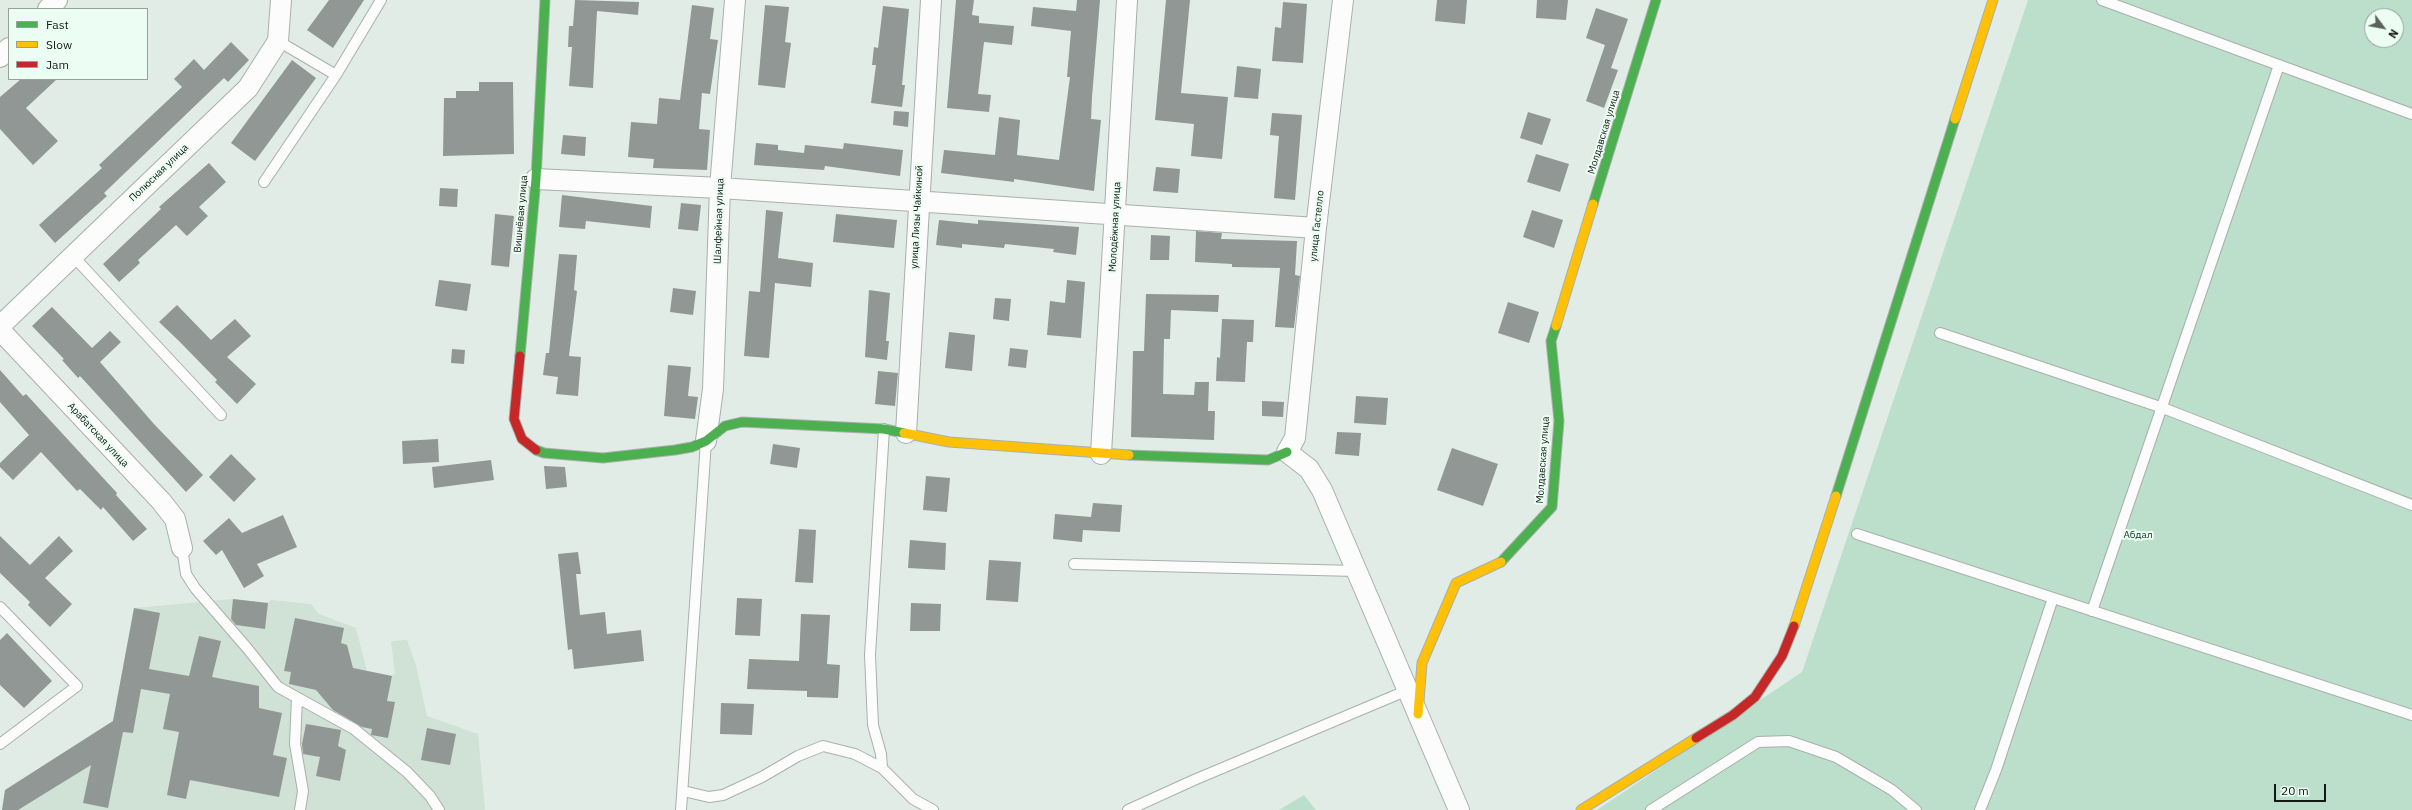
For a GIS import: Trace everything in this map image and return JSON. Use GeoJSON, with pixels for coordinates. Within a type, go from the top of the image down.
{"type":"FeatureCollection","features":[{"type":"Feature","properties":{"kind":"street"},"geometry":{"type":"LineString","coordinates":[[49,8],[57,0]]}},
{"type":"Feature","properties":{"kind":"street","name":"Полюсная улица"},"geometry":{"type":"LineString","coordinates":[[0,326],[248,88],[278,42],[282,0]]}},
{"type":"Feature","properties":{"kind":"street","name":"Вишнёвая улица"},"geometry":{"type":"LineString","coordinates":[[546,0],[536,179],[514,419],[517,430],[530,447],[544,453],[603,458],[692,447],[706,441]]}},
{"type":"Feature","properties":{"kind":"street","name":"Шалфейная улица"},"geometry":{"type":"LineString","coordinates":[[706,441],[713,389],[720,188],[735,0]]}},
{"type":"Feature","properties":{"kind":"street","name":"улица Лизы Чайкиной"},"geometry":{"type":"LineString","coordinates":[[906,433],[918,201],[931,0]]}},
{"type":"Feature","properties":{"kind":"street","name":"Молодёжная улица"},"geometry":{"type":"LineString","coordinates":[[1101,454],[1116,216],[1127,0]]}},
{"type":"Feature","properties":{"kind":"street","name":"улица Гастелло"},"geometry":{"type":"LineString","coordinates":[[1288,452],[1295,438],[1316,228],[1343,0]]}},
{"type":"Feature","properties":{"kind":"street","name":"Молдавская улица"},"geometry":{"type":"LineString","coordinates":[[1418,714],[1422,663],[1456,584],[1498,565],[1552,507],[1559,421],[1551,341],[1656,0]]}},
{"type":"Feature","properties":{"kind":"street"},"geometry":{"type":"LineString","coordinates":[[1581,810],[1733,715],[1755,697],[1769,678],[1782,656],[1796,621],[1992,0]]}},
{"type":"Feature","properties":{"kind":"street"},"geometry":{"type":"LineString","coordinates":[[536,179],[720,188],[1116,216],[1316,228]]}},
{"type":"Feature","properties":{"kind":"street","name":"Арабатская улица"},"geometry":{"type":"LineString","coordinates":[[0,330],[161,501],[175,519],[182,548]]}},
{"type":"Feature","properties":{"kind":"street"},"geometry":{"type":"LineString","coordinates":[[706,441],[725,426],[738,422],[884,429],[949,442],[1101,454],[1268,460],[1288,452],[1309,469],[1322,490],[1459,810]]}},
{"type":"Feature","properties":{"kind":"lane"},"geometry":{"type":"LineString","coordinates":[[264,182],[336,74],[380,0]]}},
{"type":"Feature","properties":{"kind":"lane"},"geometry":{"type":"LineString","coordinates":[[2102,0],[2412,114]]}},
{"type":"Feature","properties":{"kind":"lane"},"geometry":{"type":"LineString","coordinates":[[278,42],[336,74]]}},
{"type":"Feature","properties":{"kind":"lane"},"geometry":{"type":"LineString","coordinates":[[2092,611],[2163,408],[2279,65]]}},
{"type":"Feature","properties":{"kind":"lane"},"geometry":{"type":"LineString","coordinates":[[73,256],[221,415]]}},
{"type":"Feature","properties":{"kind":"lane"},"geometry":{"type":"LineString","coordinates":[[1940,333],[2163,408],[2412,505]]}},
{"type":"Feature","properties":{"kind":"lane"},"geometry":{"type":"LineString","coordinates":[[882,768],[881,754],[873,725],[870,655],[884,429]]}},
{"type":"Feature","properties":{"kind":"lane"},"geometry":{"type":"LineString","coordinates":[[681,810],[706,441]]}},
{"type":"Feature","properties":{"kind":"lane"},"geometry":{"type":"LineString","coordinates":[[1857,534],[2412,715]]}},
{"type":"Feature","properties":{"kind":"lane"},"geometry":{"type":"LineString","coordinates":[[182,548],[186,574],[195,588],[247,648],[278,687],[354,729],[407,772],[430,796],[439,810]]}},
{"type":"Feature","properties":{"kind":"lane"},"geometry":{"type":"LineString","coordinates":[[1074,564],[1356,571]]}},
{"type":"Feature","properties":{"kind":"lane"},"geometry":{"type":"LineString","coordinates":[[1980,810],[1996,770],[2053,598]]}},
{"type":"Feature","properties":{"kind":"lane"},"geometry":{"type":"LineString","coordinates":[[0,607],[77,686],[0,744]]}},
{"type":"Feature","properties":{"kind":"lane"},"geometry":{"type":"LineString","coordinates":[[1128,810],[1194,780],[1408,690]]}},
{"type":"Feature","properties":{"kind":"lane"},"geometry":{"type":"LineString","coordinates":[[297,698],[295,744],[303,791],[300,810]]}},
{"type":"Feature","properties":{"kind":"lane"},"geometry":{"type":"LineString","coordinates":[[1650,810],[1758,742],[1789,741],[1836,757],[1892,790],[1916,810]]}},
{"type":"Feature","properties":{"kind":"lane"},"geometry":{"type":"LineString","coordinates":[[683,791],[709,798],[723,795],[762,777],[798,756],[823,746],[855,754],[882,768],[913,798],[934,810]]}},
{"type":"Feature","properties":{"kind":"shaded area"},"geometry":{"type":"Polygon","coordinates":[[[233,599],[268,603],[271,600],[311,604],[319,614],[356,628],[367,671],[392,676],[395,673],[391,641],[407,640],[416,665],[427,716],[478,734],[485,810],[2,810],[5,790],[113,721],[134,608],[233,599]]]}},
{"type":"Feature","properties":{"kind":"green space","name":"Абдал"},"geometry":{"type":"Polygon","coordinates":[[[2028,0],[2412,0],[2412,810],[1597,810],[1802,672],[2028,0]]]}},
{"type":"Feature","properties":{"kind":"green space"},"geometry":{"type":"Polygon","coordinates":[[[1304,795],[1316,810],[1279,810],[1304,795]]]}},
{"type":"Feature","properties":{"kind":"building"},"geometry":{"type":"Polygon","coordinates":[[[329,0],[364,0],[333,48],[307,30],[329,0]]]}},
{"type":"Feature","properties":{"kind":"building"},"geometry":{"type":"Polygon","coordinates":[[[575,0],[639,2],[638,15],[597,11],[593,88],[569,86],[572,47],[568,47],[569,26],[573,26],[575,0]]]}},
{"type":"Feature","properties":{"kind":"building"},"geometry":{"type":"Polygon","coordinates":[[[956,0],[974,0],[972,15],[979,16],[979,23],[1014,26],[1012,45],[984,42],[978,94],[991,95],[989,112],[947,108],[956,0]]]}},
{"type":"Feature","properties":{"kind":"building"},"geometry":{"type":"Polygon","coordinates":[[[1077,0],[1100,0],[1091,119],[1101,120],[1094,191],[1014,179],[1014,182],[941,173],[944,150],[995,155],[999,117],[1020,120],[1017,155],[1059,160],[1070,77],[1067,77],[1071,31],[1031,26],[1033,7],[1076,11],[1077,0]]]}},
{"type":"Feature","properties":{"kind":"building"},"geometry":{"type":"Polygon","coordinates":[[[1166,0],[1190,0],[1181,93],[1228,97],[1222,159],[1191,156],[1194,124],[1155,120],[1166,0]]]}},
{"type":"Feature","properties":{"kind":"building"},"geometry":{"type":"Polygon","coordinates":[[[1437,0],[1467,0],[1465,24],[1435,21],[1437,0]]]}},
{"type":"Feature","properties":{"kind":"building"},"geometry":{"type":"Polygon","coordinates":[[[1537,0],[1568,0],[1566,20],[1536,18],[1537,0]]]}},
{"type":"Feature","properties":{"kind":"building"},"geometry":{"type":"Polygon","coordinates":[[[1283,2],[1307,4],[1303,63],[1272,61],[1275,27],[1281,28],[1283,2]]]}},
{"type":"Feature","properties":{"kind":"building"},"geometry":{"type":"Polygon","coordinates":[[[692,5],[714,8],[710,39],[718,40],[710,94],[702,93],[699,129],[710,130],[707,170],[653,168],[654,159],[628,157],[631,122],[657,124],[659,98],[680,100],[692,5]]]}},
{"type":"Feature","properties":{"kind":"building"},"geometry":{"type":"Polygon","coordinates":[[[765,5],[789,7],[785,42],[791,43],[785,88],[758,85],[765,5]]]}},
{"type":"Feature","properties":{"kind":"building"},"geometry":{"type":"Polygon","coordinates":[[[883,6],[909,9],[902,85],[905,85],[902,107],[871,103],[876,65],[872,65],[874,47],[878,48],[883,6]]]}},
{"type":"Feature","properties":{"kind":"building"},"geometry":{"type":"Polygon","coordinates":[[[1596,8],[1628,19],[1611,68],[1618,70],[1604,108],[1586,101],[1605,45],[1586,38],[1596,8]]]}},
{"type":"Feature","properties":{"kind":"building"},"geometry":{"type":"Polygon","coordinates":[[[231,42],[249,60],[228,82],[224,78],[104,193],[107,196],[55,243],[39,225],[102,168],[99,165],[182,87],[174,79],[194,59],[204,70],[231,42]]]}},
{"type":"Feature","properties":{"kind":"building"},"geometry":{"type":"Polygon","coordinates":[[[292,60],[316,78],[255,161],[231,143],[292,60]]]}},
{"type":"Feature","properties":{"kind":"building"},"geometry":{"type":"Polygon","coordinates":[[[1237,66],[1261,69],[1258,99],[1234,97],[1237,66]]]}},
{"type":"Feature","properties":{"kind":"building"},"geometry":{"type":"Polygon","coordinates":[[[20,80],[56,80],[26,108],[58,141],[33,165],[0,129],[0,97],[20,80]]]}},
{"type":"Feature","properties":{"kind":"building"},"geometry":{"type":"Polygon","coordinates":[[[479,82],[513,82],[514,154],[443,156],[444,98],[456,98],[456,91],[479,91],[479,82]]]}},
{"type":"Feature","properties":{"kind":"building"},"geometry":{"type":"Polygon","coordinates":[[[894,111],[909,112],[908,127],[893,125],[894,111]]]}},
{"type":"Feature","properties":{"kind":"building"},"geometry":{"type":"Polygon","coordinates":[[[1528,112],[1551,119],[1542,145],[1520,138],[1528,112]]]}},
{"type":"Feature","properties":{"kind":"building"},"geometry":{"type":"Polygon","coordinates":[[[1272,113],[1302,115],[1295,200],[1274,198],[1279,136],[1270,135],[1272,113]]]}},
{"type":"Feature","properties":{"kind":"building"},"geometry":{"type":"Polygon","coordinates":[[[563,135],[586,137],[585,156],[561,154],[563,135]]]}},
{"type":"Feature","properties":{"kind":"building"},"geometry":{"type":"Polygon","coordinates":[[[756,143],[778,145],[778,150],[804,153],[805,145],[843,149],[844,143],[903,150],[900,176],[825,166],[824,170],[754,165],[756,143]]]}},
{"type":"Feature","properties":{"kind":"building"},"geometry":{"type":"Polygon","coordinates":[[[1536,154],[1569,164],[1560,192],[1527,182],[1536,154]]]}},
{"type":"Feature","properties":{"kind":"building"},"geometry":{"type":"Polygon","coordinates":[[[209,163],[226,182],[199,207],[208,216],[187,236],[176,225],[138,260],[140,263],[119,282],[103,264],[161,209],[159,207],[209,163]]]}},
{"type":"Feature","properties":{"kind":"building"},"geometry":{"type":"Polygon","coordinates":[[[1156,167],[1180,169],[1178,193],[1153,191],[1156,167]]]}},
{"type":"Feature","properties":{"kind":"building"},"geometry":{"type":"Polygon","coordinates":[[[440,188],[458,189],[457,207],[439,206],[440,188]]]}},
{"type":"Feature","properties":{"kind":"building"},"geometry":{"type":"Polygon","coordinates":[[[562,195],[652,206],[650,228],[586,221],[585,229],[559,227],[562,195]]]}},
{"type":"Feature","properties":{"kind":"building"},"geometry":{"type":"Polygon","coordinates":[[[681,203],[701,205],[698,231],[678,229],[681,203]]]}},
{"type":"Feature","properties":{"kind":"building"},"geometry":{"type":"Polygon","coordinates":[[[766,210],[783,212],[778,258],[813,263],[811,287],[775,283],[769,358],[744,356],[749,291],[760,292],[766,210]]]}},
{"type":"Feature","properties":{"kind":"building"},"geometry":{"type":"Polygon","coordinates":[[[1532,210],[1563,220],[1554,248],[1523,237],[1532,210]]]}},
{"type":"Feature","properties":{"kind":"building"},"geometry":{"type":"Polygon","coordinates":[[[495,214],[514,216],[509,267],[491,265],[495,214]]]}},
{"type":"Feature","properties":{"kind":"building"},"geometry":{"type":"Polygon","coordinates":[[[836,214],[897,220],[894,248],[833,242],[836,214]]]}},
{"type":"Feature","properties":{"kind":"building"},"geometry":{"type":"Polygon","coordinates":[[[939,220],[978,224],[978,220],[1079,227],[1076,255],[1053,252],[1054,249],[1005,244],[1004,248],[962,244],[962,248],[936,245],[939,220]]]}},
{"type":"Feature","properties":{"kind":"building"},"geometry":{"type":"Polygon","coordinates":[[[1196,231],[1222,233],[1221,239],[1297,241],[1295,275],[1300,276],[1294,328],[1275,327],[1280,268],[1232,267],[1232,264],[1195,262],[1196,231]]]}},
{"type":"Feature","properties":{"kind":"building"},"geometry":{"type":"Polygon","coordinates":[[[1151,235],[1170,236],[1169,260],[1150,260],[1151,235]]]}},
{"type":"Feature","properties":{"kind":"building"},"geometry":{"type":"Polygon","coordinates":[[[559,254],[577,255],[574,290],[577,291],[569,356],[581,357],[578,396],[556,394],[558,377],[543,375],[546,353],[549,353],[559,254]]]}},
{"type":"Feature","properties":{"kind":"building"},"geometry":{"type":"Polygon","coordinates":[[[439,280],[471,284],[467,311],[435,306],[439,280]]]}},
{"type":"Feature","properties":{"kind":"building"},"geometry":{"type":"Polygon","coordinates":[[[1067,280],[1085,282],[1081,338],[1047,335],[1050,301],[1065,303],[1067,280]]]}},
{"type":"Feature","properties":{"kind":"building"},"geometry":{"type":"Polygon","coordinates":[[[673,288],[696,291],[693,315],[670,312],[673,288]]]}},
{"type":"Feature","properties":{"kind":"building"},"geometry":{"type":"Polygon","coordinates":[[[869,290],[890,293],[886,341],[889,341],[887,360],[865,357],[869,290]]]}},
{"type":"Feature","properties":{"kind":"building"},"geometry":{"type":"Polygon","coordinates":[[[1146,294],[1219,295],[1218,312],[1171,310],[1170,339],[1164,339],[1163,394],[1194,395],[1195,382],[1209,382],[1208,411],[1215,411],[1214,440],[1131,437],[1133,351],[1144,351],[1146,294]]]}},
{"type":"Feature","properties":{"kind":"building"},"geometry":{"type":"Polygon","coordinates":[[[995,298],[1011,299],[1009,321],[993,319],[995,298]]]}},
{"type":"Feature","properties":{"kind":"building"},"geometry":{"type":"Polygon","coordinates":[[[1508,302],[1539,312],[1529,343],[1498,333],[1508,302]]]}},
{"type":"Feature","properties":{"kind":"building"},"geometry":{"type":"Polygon","coordinates":[[[177,305],[211,340],[235,319],[251,336],[227,357],[256,384],[237,404],[215,382],[217,380],[159,322],[177,305]]]}},
{"type":"Feature","properties":{"kind":"building"},"geometry":{"type":"Polygon","coordinates":[[[52,307],[92,348],[110,331],[121,342],[100,362],[154,424],[203,475],[186,492],[80,376],[78,378],[62,360],[64,359],[32,326],[52,307]]]}},
{"type":"Feature","properties":{"kind":"building"},"geometry":{"type":"Polygon","coordinates":[[[1222,319],[1254,320],[1253,342],[1247,342],[1245,382],[1216,381],[1217,357],[1220,358],[1222,319]]]}},
{"type":"Feature","properties":{"kind":"building"},"geometry":{"type":"Polygon","coordinates":[[[949,332],[975,335],[972,371],[945,368],[949,332]]]}},
{"type":"Feature","properties":{"kind":"building"},"geometry":{"type":"Polygon","coordinates":[[[1010,348],[1028,350],[1026,368],[1008,366],[1010,348]]]}},
{"type":"Feature","properties":{"kind":"building"},"geometry":{"type":"Polygon","coordinates":[[[452,349],[465,350],[464,364],[451,363],[452,349]]]}},
{"type":"Feature","properties":{"kind":"building"},"geometry":{"type":"Polygon","coordinates":[[[668,365],[691,367],[688,396],[698,397],[695,419],[664,416],[668,365]]]}},
{"type":"Feature","properties":{"kind":"building"},"geometry":{"type":"Polygon","coordinates":[[[0,370],[23,396],[26,394],[117,493],[116,495],[147,529],[133,541],[103,507],[101,510],[80,489],[77,491],[41,452],[13,480],[0,467],[0,463],[29,435],[0,402],[0,370]]]}},
{"type":"Feature","properties":{"kind":"building"},"geometry":{"type":"Polygon","coordinates":[[[878,371],[898,373],[895,406],[875,404],[878,371]]]}},
{"type":"Feature","properties":{"kind":"building"},"geometry":{"type":"Polygon","coordinates":[[[1356,396],[1388,398],[1386,425],[1354,423],[1356,396]]]}},
{"type":"Feature","properties":{"kind":"building"},"geometry":{"type":"Polygon","coordinates":[[[1262,401],[1284,402],[1283,417],[1262,416],[1262,401]]]}},
{"type":"Feature","properties":{"kind":"building"},"geometry":{"type":"Polygon","coordinates":[[[1337,432],[1361,433],[1359,456],[1335,454],[1337,432]]]}},
{"type":"Feature","properties":{"kind":"building"},"geometry":{"type":"Polygon","coordinates":[[[438,439],[439,462],[403,464],[402,441],[438,439]]]}},
{"type":"Feature","properties":{"kind":"building"},"geometry":{"type":"Polygon","coordinates":[[[773,444],[800,448],[797,468],[770,464],[773,444]]]}},
{"type":"Feature","properties":{"kind":"building"},"geometry":{"type":"Polygon","coordinates":[[[1452,448],[1498,464],[1483,506],[1437,490],[1452,448]]]}},
{"type":"Feature","properties":{"kind":"building"},"geometry":{"type":"Polygon","coordinates":[[[231,454],[256,479],[234,502],[209,477],[231,454]]]}},
{"type":"Feature","properties":{"kind":"building"},"geometry":{"type":"Polygon","coordinates":[[[491,460],[494,480],[434,488],[432,467],[491,460]]]}},
{"type":"Feature","properties":{"kind":"building"},"geometry":{"type":"Polygon","coordinates":[[[544,466],[565,467],[567,487],[546,489],[544,466]]]}},
{"type":"Feature","properties":{"kind":"building"},"geometry":{"type":"Polygon","coordinates":[[[926,476],[950,478],[947,512],[923,510],[926,476]]]}},
{"type":"Feature","properties":{"kind":"building"},"geometry":{"type":"Polygon","coordinates":[[[1093,503],[1122,505],[1120,532],[1083,530],[1082,542],[1053,539],[1055,514],[1091,517],[1093,503]]]}},
{"type":"Feature","properties":{"kind":"building"},"geometry":{"type":"Polygon","coordinates":[[[283,515],[297,547],[257,564],[264,576],[244,588],[222,550],[216,555],[203,541],[229,518],[242,533],[283,515]]]}},
{"type":"Feature","properties":{"kind":"building"},"geometry":{"type":"Polygon","coordinates":[[[799,529],[816,530],[813,583],[795,582],[799,529]]]}},
{"type":"Feature","properties":{"kind":"building"},"geometry":{"type":"Polygon","coordinates":[[[0,536],[30,565],[59,536],[73,551],[45,578],[72,604],[50,627],[28,605],[30,602],[0,573],[0,536]]]}},
{"type":"Feature","properties":{"kind":"building"},"geometry":{"type":"Polygon","coordinates":[[[910,540],[946,543],[945,570],[908,568],[910,540]]]}},
{"type":"Feature","properties":{"kind":"building"},"geometry":{"type":"Polygon","coordinates":[[[578,552],[581,574],[576,574],[580,615],[605,612],[607,634],[641,630],[644,661],[574,669],[572,649],[568,650],[558,554],[578,552]]]}},
{"type":"Feature","properties":{"kind":"building"},"geometry":{"type":"Polygon","coordinates":[[[989,560],[1021,562],[1018,602],[986,600],[989,560]]]}},
{"type":"Feature","properties":{"kind":"building"},"geometry":{"type":"Polygon","coordinates":[[[737,598],[762,599],[760,636],[735,635],[737,598]]]}},
{"type":"Feature","properties":{"kind":"building"},"geometry":{"type":"Polygon","coordinates":[[[233,599],[268,603],[265,629],[236,625],[231,619],[233,599]]]}},
{"type":"Feature","properties":{"kind":"building"},"geometry":{"type":"Polygon","coordinates":[[[911,603],[941,604],[940,631],[910,631],[911,603]]]}},
{"type":"Feature","properties":{"kind":"building"},"geometry":{"type":"Polygon","coordinates":[[[134,608],[160,613],[149,669],[189,676],[199,636],[221,641],[212,677],[259,686],[259,708],[282,713],[273,755],[287,758],[279,797],[190,780],[186,799],[167,795],[179,732],[163,729],[170,694],[141,689],[133,733],[123,732],[108,808],[83,803],[91,765],[18,810],[2,810],[5,790],[113,721],[134,608]]]}},
{"type":"Feature","properties":{"kind":"building"},"geometry":{"type":"Polygon","coordinates":[[[801,614],[830,615],[827,664],[840,665],[838,698],[807,697],[807,691],[747,689],[749,659],[799,661],[801,614]]]}},
{"type":"Feature","properties":{"kind":"building"},"geometry":{"type":"Polygon","coordinates":[[[295,618],[344,628],[341,643],[347,645],[353,668],[392,676],[387,701],[395,702],[388,738],[371,735],[372,729],[362,727],[333,710],[316,690],[289,684],[291,672],[284,671],[295,618]]]}},
{"type":"Feature","properties":{"kind":"building"},"geometry":{"type":"Polygon","coordinates":[[[7,633],[52,681],[24,708],[0,685],[0,640],[7,633]]]}},
{"type":"Feature","properties":{"kind":"building"},"geometry":{"type":"Polygon","coordinates":[[[721,703],[754,704],[752,735],[720,734],[721,703]]]}},
{"type":"Feature","properties":{"kind":"building"},"geometry":{"type":"Polygon","coordinates":[[[306,724],[341,730],[338,746],[346,750],[340,781],[316,776],[320,757],[303,754],[302,744],[306,724]]]}},
{"type":"Feature","properties":{"kind":"building"},"geometry":{"type":"Polygon","coordinates":[[[427,728],[456,734],[450,765],[421,760],[427,728]]]}},
{"type":"Feature","properties":{"kind":"traffic: fast"},"geometry":{"type":"LineString","coordinates":[[520,356],[536,179],[545,0]]}},
{"type":"Feature","properties":{"kind":"traffic: fast"},"geometry":{"type":"LineString","coordinates":[[1593,204],[1656,0]]}},
{"type":"Feature","properties":{"kind":"traffic: fast"},"geometry":{"type":"LineString","coordinates":[[1836,496],[1955,119]]}},
{"type":"Feature","properties":{"kind":"traffic: fast"},"geometry":{"type":"LineString","coordinates":[[1501,562],[1552,507],[1559,421],[1551,341],[1556,326]]}},
{"type":"Feature","properties":{"kind":"traffic: fast"},"geometry":{"type":"LineString","coordinates":[[536,450],[544,453],[603,458],[675,450],[692,447],[706,441],[725,426],[742,422],[884,429],[904,433]]}},
{"type":"Feature","properties":{"kind":"traffic: fast"},"geometry":{"type":"LineString","coordinates":[[1129,455],[1268,460],[1287,452]]}},
{"type":"Feature","properties":{"kind":"traffic: slow"},"geometry":{"type":"LineString","coordinates":[[1955,119],[1993,0]]}},
{"type":"Feature","properties":{"kind":"traffic: slow"},"geometry":{"type":"LineString","coordinates":[[1556,326],[1593,204]]}},
{"type":"Feature","properties":{"kind":"traffic: slow"},"geometry":{"type":"LineString","coordinates":[[904,433],[949,442],[1129,455]]}},
{"type":"Feature","properties":{"kind":"traffic: slow"},"geometry":{"type":"LineString","coordinates":[[1794,626],[1836,496]]}},
{"type":"Feature","properties":{"kind":"traffic: slow"},"geometry":{"type":"LineString","coordinates":[[1418,714],[1422,663],[1456,583],[1501,562]]}},
{"type":"Feature","properties":{"kind":"traffic: slow"},"geometry":{"type":"LineString","coordinates":[[1581,810],[1696,738]]}},
{"type":"Feature","properties":{"kind":"traffic: jam"},"geometry":{"type":"LineString","coordinates":[[520,356],[514,419],[522,439],[536,450]]}},
{"type":"Feature","properties":{"kind":"traffic: jam"},"geometry":{"type":"LineString","coordinates":[[1696,738],[1733,715],[1755,697],[1782,656],[1794,626]]}}]}
